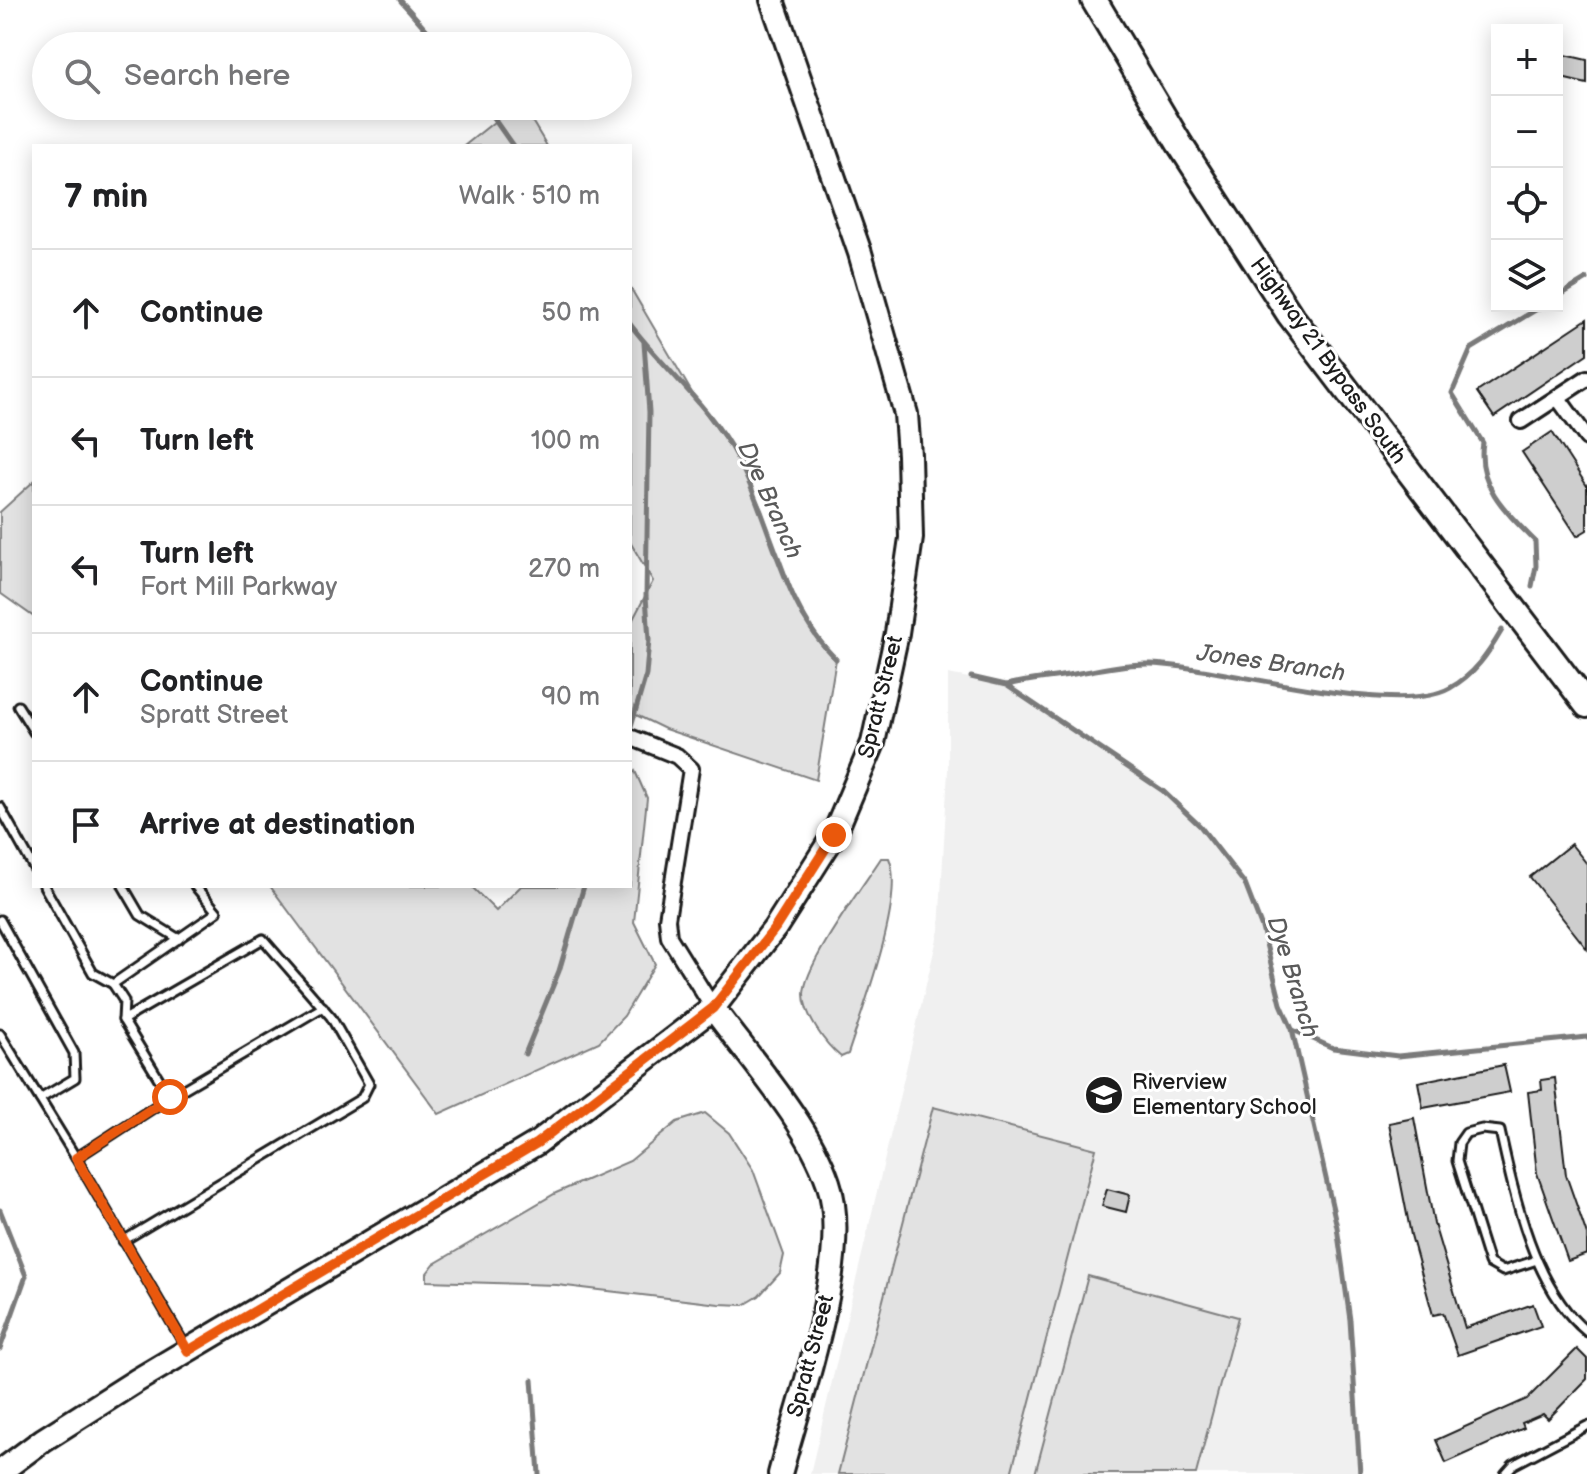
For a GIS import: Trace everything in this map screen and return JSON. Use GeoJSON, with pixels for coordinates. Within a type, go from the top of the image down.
{"type":"FeatureCollection","features":[{"type":"Feature","properties":{"kind":"main road","name":"Spratt Street"},"geometry":{"type":"LineString","coordinates":[[772,0],[846,210],[896,376],[906,414],[913,504],[905,590],[889,673],[873,743],[855,791],[811,875],[713,1008],[809,1140],[828,1181],[836,1215],[830,1285],[780,1474]]}},
{"type":"Feature","properties":{"kind":"main road","name":"Highway 21 Bypass South"},"geometry":{"type":"LineString","coordinates":[[1094,0],[1179,143],[1290,315],[1587,705]]}},
{"type":"Feature","properties":{"kind":"main road"},"geometry":{"type":"LineString","coordinates":[[0,1472],[43,1440],[188,1351],[537,1143],[713,1008]]}},
{"type":"Feature","properties":{"kind":"street"},"geometry":{"type":"LineString","coordinates":[[1521,421],[1587,378]]}},
{"type":"Feature","properties":{"kind":"street"},"geometry":{"type":"LineString","coordinates":[[1558,398],[1587,438]]}},
{"type":"Feature","properties":{"kind":"street"},"geometry":{"type":"LineString","coordinates":[[632,738],[677,756],[691,769],[667,919],[669,937],[713,1008]]}},
{"type":"Feature","properties":{"kind":"lane"},"geometry":{"type":"LineString","coordinates":[[18,706],[32,729]]}},
{"type":"Feature","properties":{"kind":"lane"},"geometry":{"type":"LineString","coordinates":[[0,807],[32,864]]}},
{"type":"Feature","properties":{"kind":"lane"},"geometry":{"type":"LineString","coordinates":[[45,888],[93,973],[113,984],[124,1001],[123,1020],[170,1097]]}},
{"type":"Feature","properties":{"kind":"lane"},"geometry":{"type":"LineString","coordinates":[[124,888],[140,915],[179,939]]}},
{"type":"Feature","properties":{"kind":"lane"},"geometry":{"type":"LineString","coordinates":[[113,984],[217,912],[197,888]]}},
{"type":"Feature","properties":{"kind":"lane"},"geometry":{"type":"LineString","coordinates":[[0,920],[74,1053],[75,1078],[40,1099]]}},
{"type":"Feature","properties":{"kind":"lane"},"geometry":{"type":"LineString","coordinates":[[123,1020],[263,939],[323,1007],[369,1084],[362,1098],[123,1241]]}},
{"type":"Feature","properties":{"kind":"lane"},"geometry":{"type":"LineString","coordinates":[[76,1158],[170,1097],[323,1007]]}},
{"type":"Feature","properties":{"kind":"lane"},"geometry":{"type":"LineString","coordinates":[[0,1034],[188,1351]]}},
{"type":"Feature","properties":{"kind":"lane"},"geometry":{"type":"LineString","coordinates":[[1537,1260],[1503,1271],[1489,1263],[1457,1161],[1459,1143],[1466,1133],[1482,1129],[1500,1131],[1519,1208],[1537,1260],[1561,1301],[1587,1332]]}},
{"type":"Feature","properties":{"kind":"lane"},"geometry":{"type":"LineString","coordinates":[[1505,1474],[1513,1465],[1587,1426]]}},
{"type":"Feature","properties":{"kind":"shaded area"},"geometry":{"type":"Polygon","coordinates":[[[496,120],[531,120],[546,144],[466,144],[496,120]]]}},
{"type":"Feature","properties":{"kind":"shaded area"},"geometry":{"type":"Polygon","coordinates":[[[632,290],[698,403],[736,455],[762,510],[802,617],[836,659],[816,780],[665,729],[632,713],[632,621],[653,581],[632,545],[632,290]]]}},
{"type":"Feature","properties":{"kind":"shaded area"},"geometry":{"type":"Polygon","coordinates":[[[32,483],[32,616],[0,593],[0,512],[32,483]]]}},
{"type":"Feature","properties":{"kind":"shaded area","name":"Riverview Elementary School"},"geometry":{"type":"Polygon","coordinates":[[[948,674],[1006,685],[1163,791],[1221,849],[1245,884],[1262,928],[1281,1004],[1292,1029],[1337,1227],[1350,1320],[1360,1474],[810,1474],[939,930],[948,770],[948,674]]]}},
{"type":"Feature","properties":{"kind":"shaded area"},"geometry":{"type":"Polygon","coordinates":[[[635,771],[647,798],[634,922],[655,964],[624,1016],[599,1042],[439,1114],[271,888],[473,888],[496,911],[519,888],[632,888],[632,774],[635,771]]]}},
{"type":"Feature","properties":{"kind":"shaded area"},"geometry":{"type":"Polygon","coordinates":[[[881,858],[889,858],[893,876],[887,926],[848,1054],[841,1057],[828,1045],[811,1020],[804,994],[824,946],[881,858]]]}},
{"type":"Feature","properties":{"kind":"shaded area"},"geometry":{"type":"Polygon","coordinates":[[[933,1107],[1096,1149],[1011,1474],[838,1474],[933,1107]]]}},
{"type":"Feature","properties":{"kind":"shaded area"},"geometry":{"type":"Polygon","coordinates":[[[705,1113],[729,1133],[753,1170],[784,1255],[780,1273],[759,1296],[744,1305],[719,1304],[557,1285],[427,1281],[427,1273],[434,1264],[556,1193],[630,1161],[677,1122],[705,1113]]]}},
{"type":"Feature","properties":{"kind":"shaded area"},"geometry":{"type":"Polygon","coordinates":[[[1088,1276],[1238,1317],[1196,1474],[1035,1474],[1088,1276]]]}},
{"type":"Feature","properties":{"kind":"building"},"geometry":{"type":"Polygon","coordinates":[[[1563,54],[1587,60],[1587,84],[1563,78],[1563,54]]]}},
{"type":"Feature","properties":{"kind":"building"},"geometry":{"type":"Polygon","coordinates":[[[1587,319],[1587,354],[1494,417],[1477,392],[1587,319]]]}},
{"type":"Feature","properties":{"kind":"building"},"geometry":{"type":"Polygon","coordinates":[[[1552,432],[1587,486],[1587,530],[1577,536],[1522,452],[1552,432]]]}},
{"type":"Feature","properties":{"kind":"building"},"geometry":{"type":"Polygon","coordinates":[[[1571,844],[1587,864],[1587,949],[1530,877],[1571,844]]]}},
{"type":"Feature","properties":{"kind":"building"},"geometry":{"type":"Polygon","coordinates":[[[1504,1065],[1510,1092],[1423,1108],[1418,1082],[1504,1065]]]}},
{"type":"Feature","properties":{"kind":"building"},"geometry":{"type":"Polygon","coordinates":[[[1555,1078],[1566,1175],[1587,1235],[1587,1254],[1568,1261],[1537,1173],[1528,1092],[1542,1090],[1541,1080],[1555,1078]]]}},
{"type":"Feature","properties":{"kind":"building"},"geometry":{"type":"Polygon","coordinates":[[[1414,1118],[1434,1224],[1465,1328],[1533,1304],[1541,1326],[1458,1355],[1443,1313],[1433,1315],[1411,1235],[1389,1123],[1414,1118]]]}},
{"type":"Feature","properties":{"kind":"building"},"geometry":{"type":"Polygon","coordinates":[[[1107,1189],[1130,1195],[1126,1212],[1102,1206],[1107,1189]]]}},
{"type":"Feature","properties":{"kind":"building"},"geometry":{"type":"Polygon","coordinates":[[[1577,1349],[1587,1359],[1587,1379],[1548,1419],[1543,1414],[1522,1423],[1524,1428],[1446,1463],[1436,1440],[1527,1399],[1577,1349]]]}},
{"type":"Feature","properties":{"kind":"waterway","name":"Dye Branch"},"geometry":{"type":"LineString","coordinates":[[400,0],[429,32]]}},
{"type":"Feature","properties":{"kind":"waterway","name":"Dye Branch"},"geometry":{"type":"LineString","coordinates":[[495,120],[512,144]]}},
{"type":"Feature","properties":{"kind":"waterway","name":"Jones Branch"},"geometry":{"type":"LineString","coordinates":[[1563,293],[1587,279]]}},
{"type":"Feature","properties":{"kind":"waterway","name":"Jones Branch"},"geometry":{"type":"LineString","coordinates":[[1532,312],[1471,349],[1452,393],[1483,443],[1484,472],[1489,485],[1504,509],[1535,541],[1536,566],[1532,586]]}},
{"type":"Feature","properties":{"kind":"waterway","name":"Dye Branch"},"geometry":{"type":"LineString","coordinates":[[632,327],[701,405],[726,439],[749,483],[803,616],[836,659]]}},
{"type":"Feature","properties":{"kind":"waterway"},"geometry":{"type":"LineString","coordinates":[[632,723],[646,675],[649,640],[646,596],[649,412],[644,343]]}},
{"type":"Feature","properties":{"kind":"waterway","name":"Jones Branch"},"geometry":{"type":"LineString","coordinates":[[1007,685],[1133,664],[1151,664],[1350,695],[1390,698],[1425,696],[1450,688],[1467,676],[1486,655],[1502,630]]}},
{"type":"Feature","properties":{"kind":"waterway","name":"Dye Branch"},"geometry":{"type":"LineString","coordinates":[[971,677],[1006,685],[1163,791],[1200,826],[1245,884],[1262,928],[1281,1004],[1292,1029],[1337,1227],[1350,1320],[1360,1474]]}},
{"type":"Feature","properties":{"kind":"waterway"},"geometry":{"type":"LineString","coordinates":[[525,1054],[559,971],[583,888]]}},
{"type":"Feature","properties":{"kind":"waterway"},"geometry":{"type":"LineString","coordinates":[[1293,1030],[1333,1048],[1398,1056],[1587,1037]]}},
{"type":"Feature","properties":{"kind":"waterway"},"geometry":{"type":"LineString","coordinates":[[0,1210],[26,1276],[0,1349]]}},
{"type":"Feature","properties":{"kind":"waterway"},"geometry":{"type":"LineString","coordinates":[[532,1380],[539,1474]]}},
{"type":"Feature","properties":{"kind":"place","name":"Riverview Elementary School"},"geometry":{"type":"Point","coordinates":[1104,1095]}},
{"type":"Feature","properties":{"kind":"route"},"geometry":{"type":"LineString","coordinates":[[170,1097],[76,1158],[188,1351],[537,1143],[713,1008],[775,928],[834,835]]}}]}
